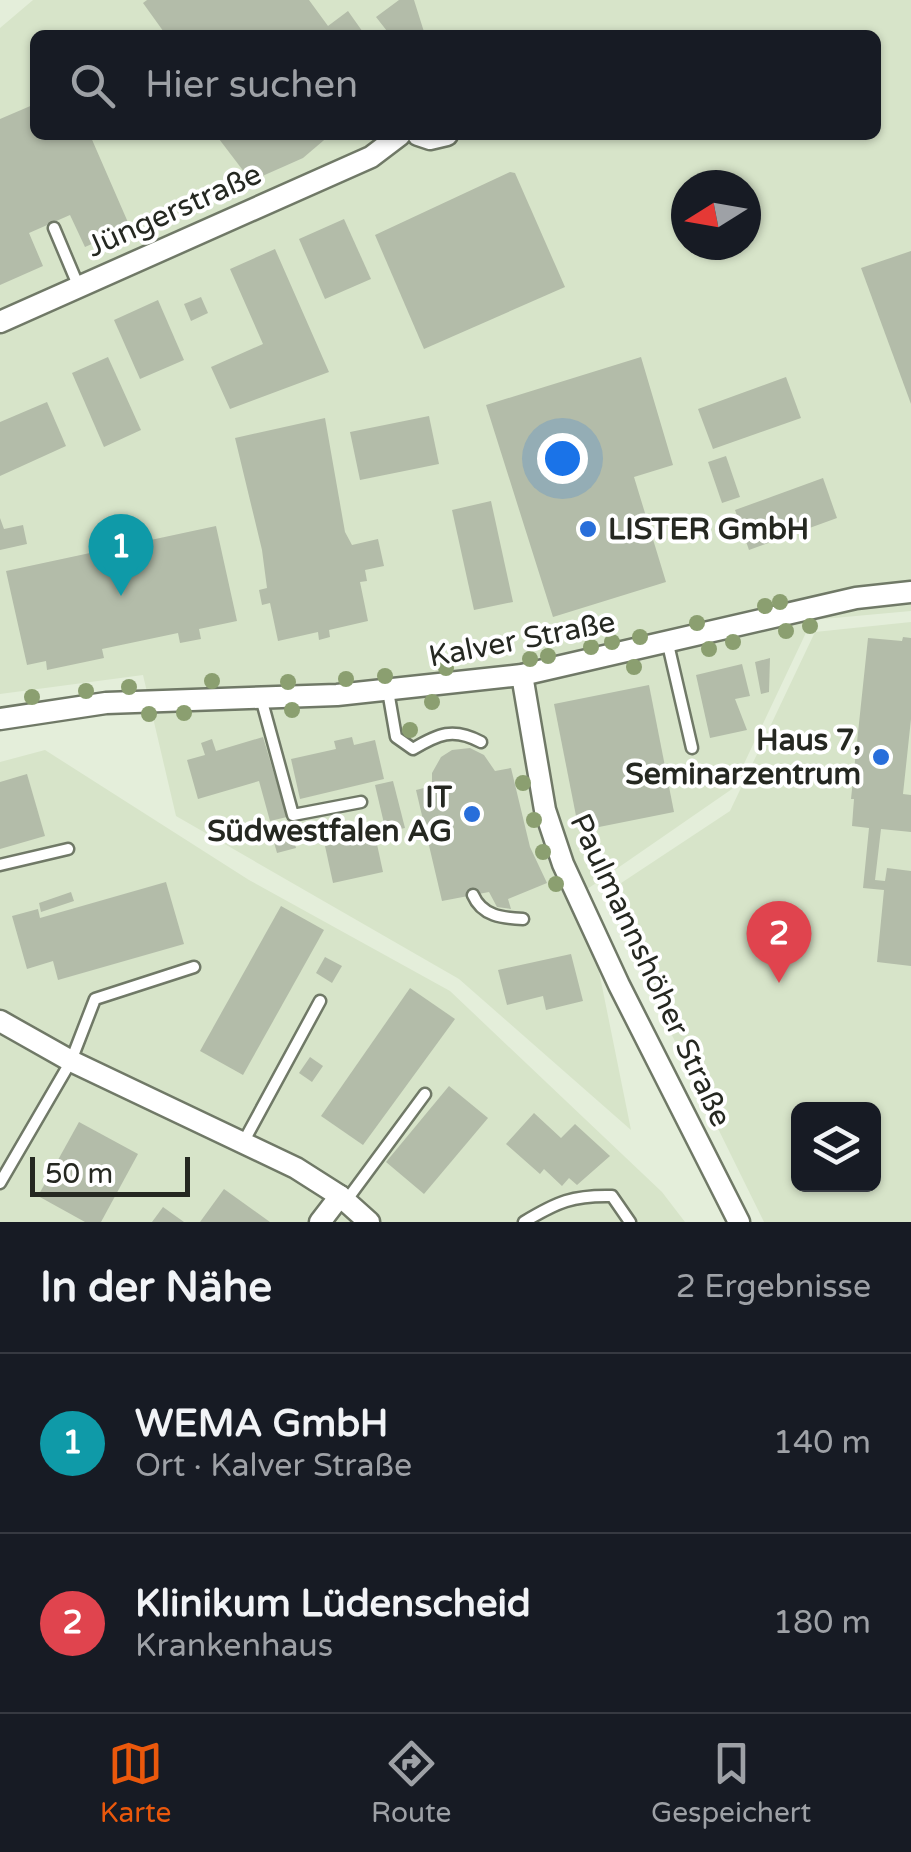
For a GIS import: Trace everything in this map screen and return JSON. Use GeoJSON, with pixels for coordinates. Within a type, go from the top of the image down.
{"type":"FeatureCollection","features":[{"type":"Feature","properties":{"kind":"street","name":"Jüngerstraße"},"geometry":{"type":"LineString","coordinates":[[0,322],[371,158],[394,140]]}},
{"type":"Feature","properties":{"kind":"street","name":"Kalver Straße"},"geometry":{"type":"LineString","coordinates":[[0,718],[106,702],[388,691],[522,676],[666,639],[856,598],[911,592]]}},
{"type":"Feature","properties":{"kind":"street","name":"Paulmannshöher Straße"},"geometry":{"type":"LineString","coordinates":[[522,676],[545,810],[563,864],[739,1222]]}},
{"type":"Feature","properties":{"kind":"street"},"geometry":{"type":"LineString","coordinates":[[0,1021],[71,1061],[244,1141],[343,1198],[369,1222]]}},
{"type":"Feature","properties":{"kind":"street"},"geometry":{"type":"LineString","coordinates":[[320,1222],[343,1198]]}},
{"type":"Feature","properties":{"kind":"lane","name":"Jüngerstraße"},"geometry":{"type":"LineString","coordinates":[[54,228],[78,285]]}},
{"type":"Feature","properties":{"kind":"lane"},"geometry":{"type":"LineString","coordinates":[[666,639],[692,748]]}},
{"type":"Feature","properties":{"kind":"lane"},"geometry":{"type":"LineString","coordinates":[[388,691],[396,737],[413,749],[441,732],[467,735],[481,742]]}},
{"type":"Feature","properties":{"kind":"lane"},"geometry":{"type":"LineString","coordinates":[[261,697],[293,816],[361,802]]}},
{"type":"Feature","properties":{"kind":"lane"},"geometry":{"type":"LineString","coordinates":[[0,866],[68,849]]}},
{"type":"Feature","properties":{"kind":"lane"},"geometry":{"type":"LineString","coordinates":[[473,895],[478,907],[490,913],[523,919]]}},
{"type":"Feature","properties":{"kind":"lane"},"geometry":{"type":"LineString","coordinates":[[0,1183],[71,1061],[95,1000],[194,967]]}},
{"type":"Feature","properties":{"kind":"lane"},"geometry":{"type":"LineString","coordinates":[[244,1141],[320,1000]]}},
{"type":"Feature","properties":{"kind":"lane"},"geometry":{"type":"LineString","coordinates":[[343,1198],[425,1094]]}},
{"type":"Feature","properties":{"kind":"lane"},"geometry":{"type":"LineString","coordinates":[[524,1222],[570,1196],[612,1196],[630,1222]]}},
{"type":"Feature","properties":{"kind":"shaded area"},"geometry":{"type":"Polygon","coordinates":[[[33,0],[911,0],[911,611],[812,620],[732,789],[583,892],[631,1130],[459,979],[176,816],[143,675],[0,694],[0,28],[33,0]]]}},
{"type":"Feature","properties":{"kind":"shaded area"},"geometry":{"type":"Polygon","coordinates":[[[911,622],[911,1222],[764,1222],[603,895],[730,811],[815,632],[911,622]]]}},
{"type":"Feature","properties":{"kind":"shaded area"},"geometry":{"type":"Polygon","coordinates":[[[45,750],[249,880],[450,991],[662,1192],[685,1222],[0,1222],[0,762],[45,750]]]}},
{"type":"Feature","properties":{"kind":"building"},"geometry":{"type":"Polygon","coordinates":[[[309,0],[328,26],[348,11],[361,30],[162,30],[143,3],[309,0]]]}},
{"type":"Feature","properties":{"kind":"building"},"geometry":{"type":"Polygon","coordinates":[[[399,0],[414,0],[423,30],[386,30],[376,17],[399,0]]]}},
{"type":"Feature","properties":{"kind":"building"},"geometry":{"type":"Polygon","coordinates":[[[30,106],[30,140],[92,140],[130,227],[85,247],[70,215],[29,233],[43,266],[0,285],[0,119],[30,106]]]}},
{"type":"Feature","properties":{"kind":"building"},"geometry":{"type":"Polygon","coordinates":[[[220,140],[324,140],[303,158],[251,181],[220,140]]]}},
{"type":"Feature","properties":{"kind":"building"},"geometry":{"type":"Polygon","coordinates":[[[515,173],[565,287],[424,349],[375,235],[515,173]]]}},
{"type":"Feature","properties":{"kind":"building"},"geometry":{"type":"Polygon","coordinates":[[[344,219],[371,279],[325,299],[299,239],[344,219]]]}},
{"type":"Feature","properties":{"kind":"building"},"geometry":{"type":"Polygon","coordinates":[[[275,249],[329,372],[230,409],[211,367],[263,344],[230,269],[275,249]]]}},
{"type":"Feature","properties":{"kind":"building"},"geometry":{"type":"Polygon","coordinates":[[[911,251],[911,404],[861,268],[911,251]]]}},
{"type":"Feature","properties":{"kind":"building"},"geometry":{"type":"Polygon","coordinates":[[[201,297],[208,313],[191,321],[184,304],[201,297]]]}},
{"type":"Feature","properties":{"kind":"building"},"geometry":{"type":"Polygon","coordinates":[[[158,300],[184,360],[140,379],[114,320],[158,300]]]}},
{"type":"Feature","properties":{"kind":"building"},"geometry":{"type":"Polygon","coordinates":[[[108,357],[141,430],[104,447],[72,373],[108,357]]]}},
{"type":"Feature","properties":{"kind":"building","name":"LISTER GmbH"},"geometry":{"type":"Polygon","coordinates":[[[641,357],[673,465],[634,477],[666,582],[553,617],[486,405],[641,357]]]}},
{"type":"Feature","properties":{"kind":"building"},"geometry":{"type":"Polygon","coordinates":[[[786,377],[801,418],[713,449],[698,409],[786,377]]]}},
{"type":"Feature","properties":{"kind":"building"},"geometry":{"type":"Polygon","coordinates":[[[47,402],[66,446],[0,476],[0,422],[47,402]]]}},
{"type":"Feature","properties":{"kind":"building"},"geometry":{"type":"Polygon","coordinates":[[[429,416],[439,464],[360,480],[350,432],[429,416]]]}},
{"type":"Feature","properties":{"kind":"building"},"geometry":{"type":"Polygon","coordinates":[[[325,418],[345,532],[352,545],[378,539],[384,566],[365,570],[367,581],[360,582],[368,621],[329,630],[330,637],[319,640],[318,632],[278,641],[270,603],[262,605],[259,590],[267,588],[262,550],[235,438],[325,418]]]}},
{"type":"Feature","properties":{"kind":"building"},"geometry":{"type":"Polygon","coordinates":[[[726,456],[740,497],[722,503],[708,462],[726,456]]]}},
{"type":"Feature","properties":{"kind":"building"},"geometry":{"type":"Polygon","coordinates":[[[823,478],[837,518],[749,550],[735,510],[823,478]]]}},
{"type":"Feature","properties":{"kind":"building"},"geometry":{"type":"Polygon","coordinates":[[[491,501],[513,602],[474,610],[452,510],[491,501]]]}},
{"type":"Feature","properties":{"kind":"building"},"geometry":{"type":"Polygon","coordinates":[[[0,518],[4,529],[23,525],[27,544],[0,550],[0,518]]]}},
{"type":"Feature","properties":{"kind":"building"},"geometry":{"type":"Polygon","coordinates":[[[216,526],[237,621],[199,629],[201,639],[180,643],[178,633],[102,649],[104,658],[47,670],[46,661],[27,665],[6,571],[216,526]]]}},
{"type":"Feature","properties":{"kind":"building","name":"Haus 7, Seminarzentrum"},"geometry":{"type":"Polygon","coordinates":[[[903,637],[911,638],[911,719],[903,794],[911,795],[911,832],[881,829],[875,880],[885,881],[887,868],[911,871],[911,966],[877,962],[884,890],[863,888],[869,828],[852,826],[851,799],[868,638],[902,641],[903,637]]]}},
{"type":"Feature","properties":{"kind":"building"},"geometry":{"type":"Polygon","coordinates":[[[770,658],[769,692],[761,694],[755,662],[770,658]]]}},
{"type":"Feature","properties":{"kind":"building"},"geometry":{"type":"Polygon","coordinates":[[[742,664],[750,696],[735,699],[747,730],[710,738],[696,675],[742,664]]]}},
{"type":"Feature","properties":{"kind":"building"},"geometry":{"type":"Polygon","coordinates":[[[649,685],[674,812],[579,831],[554,704],[649,685]]]}},
{"type":"Feature","properties":{"kind":"building"},"geometry":{"type":"Polygon","coordinates":[[[263,737],[287,817],[270,821],[259,781],[198,799],[187,760],[205,755],[201,743],[212,739],[216,751],[263,737]]]}},
{"type":"Feature","properties":{"kind":"building"},"geometry":{"type":"Polygon","coordinates":[[[352,737],[354,745],[375,740],[384,779],[300,799],[291,759],[336,749],[334,741],[352,737]]]}},
{"type":"Feature","properties":{"kind":"building","name":"IT Südwestfalen AG"},"geometry":{"type":"Polygon","coordinates":[[[470,748],[484,755],[495,771],[511,768],[530,847],[547,883],[508,899],[511,909],[497,907],[489,892],[442,901],[416,790],[432,786],[432,773],[441,757],[452,750],[470,748]]]}},
{"type":"Feature","properties":{"kind":"building"},"geometry":{"type":"Polygon","coordinates":[[[27,774],[45,836],[0,849],[0,782],[27,774]]]}},
{"type":"Feature","properties":{"kind":"building"},"geometry":{"type":"Polygon","coordinates":[[[393,781],[405,828],[386,832],[375,785],[393,781]]]}},
{"type":"Feature","properties":{"kind":"building"},"geometry":{"type":"Polygon","coordinates":[[[291,830],[296,848],[277,853],[272,835],[291,830]]]}},
{"type":"Feature","properties":{"kind":"building"},"geometry":{"type":"Polygon","coordinates":[[[375,835],[383,872],[333,883],[325,846],[375,835]]]}},
{"type":"Feature","properties":{"kind":"building"},"geometry":{"type":"Polygon","coordinates":[[[166,882],[184,944],[58,980],[53,961],[27,969],[12,916],[38,909],[40,918],[166,882]]]}},
{"type":"Feature","properties":{"kind":"building"},"geometry":{"type":"Polygon","coordinates":[[[71,892],[74,901],[41,912],[39,903],[71,892]]]}},
{"type":"Feature","properties":{"kind":"building"},"geometry":{"type":"Polygon","coordinates":[[[281,906],[324,930],[243,1075],[200,1051],[281,906]]]}},
{"type":"Feature","properties":{"kind":"building"},"geometry":{"type":"Polygon","coordinates":[[[571,954],[583,1001],[546,1010],[543,996],[507,1005],[498,970],[571,954]]]}},
{"type":"Feature","properties":{"kind":"building"},"geometry":{"type":"Polygon","coordinates":[[[325,957],[342,966],[332,983],[316,973],[325,957]]]}},
{"type":"Feature","properties":{"kind":"building"},"geometry":{"type":"Polygon","coordinates":[[[410,988],[455,1019],[363,1145],[321,1116],[410,988]]]}},
{"type":"Feature","properties":{"kind":"building"},"geometry":{"type":"Polygon","coordinates":[[[310,1057],[323,1066],[312,1082],[299,1073],[310,1057]]]}},
{"type":"Feature","properties":{"kind":"building"},"geometry":{"type":"Polygon","coordinates":[[[449,1086],[488,1118],[424,1194],[386,1162],[449,1086]]]}},
{"type":"Feature","properties":{"kind":"building"},"geometry":{"type":"Polygon","coordinates":[[[534,1113],[561,1138],[575,1124],[610,1156],[577,1185],[569,1178],[562,1186],[544,1169],[540,1174],[506,1144],[534,1113]]]}},
{"type":"Feature","properties":{"kind":"building"},"geometry":{"type":"Polygon","coordinates":[[[79,1122],[138,1154],[101,1222],[85,1222],[38,1196],[79,1122]]]}},
{"type":"Feature","properties":{"kind":"building"},"geometry":{"type":"Polygon","coordinates":[[[224,1189],[270,1222],[200,1222],[224,1189]]]}},
{"type":"Feature","properties":{"kind":"building"},"geometry":{"type":"Polygon","coordinates":[[[163,1207],[184,1222],[152,1222],[163,1207]]]}},
{"type":"Feature","properties":{"kind":"place","name":"LISTER GmbH"},"geometry":{"type":"Point","coordinates":[588,529]}},
{"type":"Feature","properties":{"kind":"place","name":"WEMA GmbH"},"geometry":{"type":"Point","coordinates":[121,596]}},
{"type":"Feature","properties":{"kind":"place","name":"Haus 7, Seminarzentrum"},"geometry":{"type":"Point","coordinates":[881,757]}},
{"type":"Feature","properties":{"kind":"place","name":"IT Südwestfalen AG"},"geometry":{"type":"Point","coordinates":[472,814]}},
{"type":"Feature","properties":{"kind":"place","name":"Klinikum Lüdenscheid"},"geometry":{"type":"Point","coordinates":[779,983]}}]}
